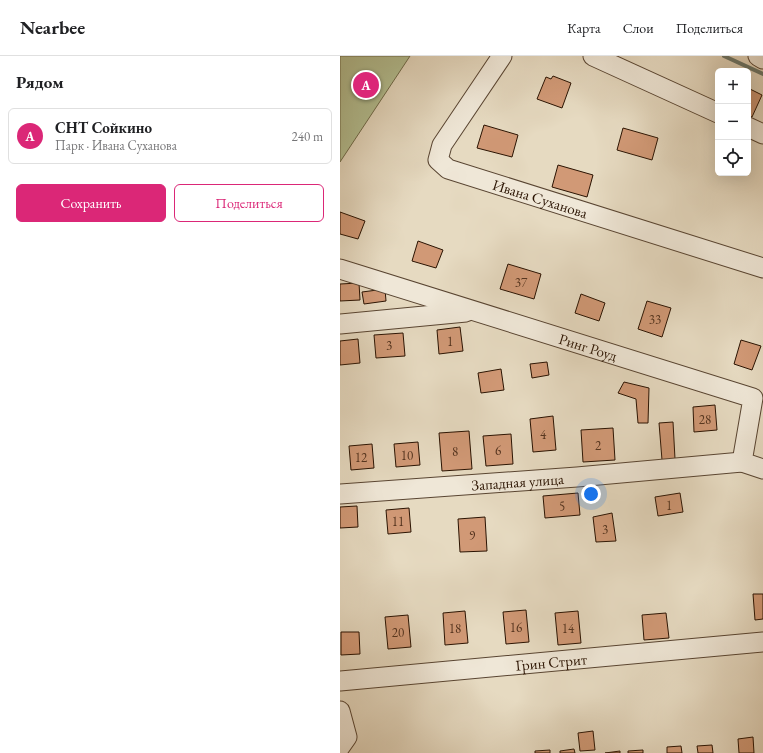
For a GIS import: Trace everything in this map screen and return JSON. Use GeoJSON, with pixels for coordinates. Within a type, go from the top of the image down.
{"type":"FeatureCollection","features":[{"type":"Feature","properties":{"kind":"street","name":"Ивана Суханова"},"geometry":{"type":"LineString","coordinates":[[502,56],[442,145],[438,160],[448,169],[763,268]]}},
{"type":"Feature","properties":{"kind":"street"},"geometry":{"type":"LineString","coordinates":[[593,56],[715,113]]}},
{"type":"Feature","properties":{"kind":"street"},"geometry":{"type":"LineString","coordinates":[[758,56],[763,58]]}},
{"type":"Feature","properties":{"kind":"street"},"geometry":{"type":"LineString","coordinates":[[751,128],[763,134]]}},
{"type":"Feature","properties":{"kind":"street","name":"Ринг Роуд"},"geometry":{"type":"LineString","coordinates":[[340,269],[753,398],[742,462]]}},
{"type":"Feature","properties":{"kind":"street"},"geometry":{"type":"LineString","coordinates":[[340,324],[473,311]]}},
{"type":"Feature","properties":{"kind":"street"},"geometry":{"type":"LineString","coordinates":[[742,462],[763,469]]}},
{"type":"Feature","properties":{"kind":"street","name":"Западная улица"},"geometry":{"type":"LineString","coordinates":[[340,494],[577,477],[742,462]]}},
{"type":"Feature","properties":{"kind":"street","name":"Грин Стрит"},"geometry":{"type":"LineString","coordinates":[[340,681],[763,642]]}},
{"type":"Feature","properties":{"kind":"street"},"geometry":{"type":"LineString","coordinates":[[340,711],[347,737],[340,747]]}},
{"type":"Feature","properties":{"kind":"green space"},"geometry":{"type":"Polygon","coordinates":[[[340,56],[410,56],[340,162],[340,56]]]}},
{"type":"Feature","properties":{"kind":"building"},"geometry":{"type":"Polygon","coordinates":[[[553,76],[571,83],[562,108],[537,99],[546,77],[551,79],[553,76]]]}},
{"type":"Feature","properties":{"kind":"building"},"geometry":{"type":"Polygon","coordinates":[[[751,90],[762,95],[751,116],[751,90]]]}},
{"type":"Feature","properties":{"kind":"building"},"geometry":{"type":"Polygon","coordinates":[[[484,125],[518,135],[512,157],[477,148],[484,125]]]}},
{"type":"Feature","properties":{"kind":"building"},"geometry":{"type":"Polygon","coordinates":[[[623,128],[658,138],[652,160],[617,150],[623,128]]]}},
{"type":"Feature","properties":{"kind":"building"},"geometry":{"type":"Polygon","coordinates":[[[558,165],[593,175],[587,197],[552,187],[558,165]]]}},
{"type":"Feature","properties":{"kind":"building"},"geometry":{"type":"Polygon","coordinates":[[[340,212],[365,221],[358,239],[340,234],[340,212]]]}},
{"type":"Feature","properties":{"kind":"building"},"geometry":{"type":"Polygon","coordinates":[[[418,241],[443,250],[436,268],[412,261],[418,241]]]}},
{"type":"Feature","properties":{"kind":"building"},"geometry":{"type":"Polygon","coordinates":[[[508,264],[541,274],[534,299],[500,289],[508,264]]]}},
{"type":"Feature","properties":{"kind":"building"},"geometry":{"type":"Polygon","coordinates":[[[359,283],[360,300],[340,301],[340,284],[359,283]]]}},
{"type":"Feature","properties":{"kind":"building"},"geometry":{"type":"Polygon","coordinates":[[[385,289],[386,301],[364,304],[362,292],[385,289]]]}},
{"type":"Feature","properties":{"kind":"building"},"geometry":{"type":"Polygon","coordinates":[[[581,294],[605,303],[599,321],[575,313],[581,294]]]}},
{"type":"Feature","properties":{"kind":"building"},"geometry":{"type":"Polygon","coordinates":[[[647,301],[671,308],[662,337],[638,329],[647,301]]]}},
{"type":"Feature","properties":{"kind":"building"},"geometry":{"type":"Polygon","coordinates":[[[460,327],[463,351],[439,354],[437,330],[460,327]]]}},
{"type":"Feature","properties":{"kind":"building"},"geometry":{"type":"Polygon","coordinates":[[[403,333],[405,356],[376,358],[374,335],[403,333]]]}},
{"type":"Feature","properties":{"kind":"building"},"geometry":{"type":"Polygon","coordinates":[[[358,339],[360,363],[340,365],[340,341],[358,339]]]}},
{"type":"Feature","properties":{"kind":"building"},"geometry":{"type":"Polygon","coordinates":[[[741,340],[761,346],[752,370],[734,364],[741,340]]]}},
{"type":"Feature","properties":{"kind":"building"},"geometry":{"type":"Polygon","coordinates":[[[547,362],[549,375],[532,378],[530,364],[547,362]]]}},
{"type":"Feature","properties":{"kind":"building"},"geometry":{"type":"Polygon","coordinates":[[[501,369],[504,390],[481,393],[478,373],[501,369]]]}},
{"type":"Feature","properties":{"kind":"building"},"geometry":{"type":"Polygon","coordinates":[[[624,382],[649,388],[648,423],[638,423],[636,399],[618,393],[624,382]]]}},
{"type":"Feature","properties":{"kind":"building"},"geometry":{"type":"Polygon","coordinates":[[[715,405],[717,430],[694,432],[693,407],[715,405]]]}},
{"type":"Feature","properties":{"kind":"building"},"geometry":{"type":"Polygon","coordinates":[[[553,416],[556,450],[533,452],[530,419],[553,416]]]}},
{"type":"Feature","properties":{"kind":"building"},"geometry":{"type":"Polygon","coordinates":[[[673,422],[675,459],[662,460],[659,423],[673,422]]]}},
{"type":"Feature","properties":{"kind":"building"},"geometry":{"type":"Polygon","coordinates":[[[613,428],[615,460],[583,462],[581,430],[613,428]]]}},
{"type":"Feature","properties":{"kind":"building"},"geometry":{"type":"Polygon","coordinates":[[[469,431],[472,469],[442,471],[439,433],[469,431]]]}},
{"type":"Feature","properties":{"kind":"building"},"geometry":{"type":"Polygon","coordinates":[[[511,434],[513,464],[486,466],[483,436],[511,434]]]}},
{"type":"Feature","properties":{"kind":"building"},"geometry":{"type":"Polygon","coordinates":[[[418,442],[420,465],[396,467],[394,444],[418,442]]]}},
{"type":"Feature","properties":{"kind":"building"},"geometry":{"type":"Polygon","coordinates":[[[372,444],[374,468],[351,470],[349,446],[372,444]]]}},
{"type":"Feature","properties":{"kind":"building"},"geometry":{"type":"Polygon","coordinates":[[[578,493],[580,515],[545,518],[543,496],[578,493]]]}},
{"type":"Feature","properties":{"kind":"building"},"geometry":{"type":"Polygon","coordinates":[[[680,493],[683,512],[658,516],[655,497],[680,493]]]}},
{"type":"Feature","properties":{"kind":"building"},"geometry":{"type":"Polygon","coordinates":[[[357,506],[358,527],[340,528],[340,507],[357,506]]]}},
{"type":"Feature","properties":{"kind":"building"},"geometry":{"type":"Polygon","coordinates":[[[409,508],[411,532],[388,534],[386,510],[409,508]]]}},
{"type":"Feature","properties":{"kind":"building"},"geometry":{"type":"Polygon","coordinates":[[[612,513],[616,541],[596,542],[593,517],[612,513]]]}},
{"type":"Feature","properties":{"kind":"building"},"geometry":{"type":"Polygon","coordinates":[[[485,517],[487,551],[460,552],[458,519],[485,517]]]}},
{"type":"Feature","properties":{"kind":"building"},"geometry":{"type":"Polygon","coordinates":[[[753,594],[763,594],[763,619],[755,620],[753,594]]]}},
{"type":"Feature","properties":{"kind":"building"},"geometry":{"type":"Polygon","coordinates":[[[526,610],[529,642],[506,644],[503,612],[526,610]]]}},
{"type":"Feature","properties":{"kind":"building"},"geometry":{"type":"Polygon","coordinates":[[[465,611],[468,643],[445,645],[443,613],[465,611]]]}},
{"type":"Feature","properties":{"kind":"building"},"geometry":{"type":"Polygon","coordinates":[[[578,611],[581,643],[558,645],[555,613],[578,611]]]}},
{"type":"Feature","properties":{"kind":"building"},"geometry":{"type":"Polygon","coordinates":[[[666,613],[669,638],[644,640],[642,615],[666,613]]]}},
{"type":"Feature","properties":{"kind":"building"},"geometry":{"type":"Polygon","coordinates":[[[408,615],[411,647],[388,649],[385,617],[408,615]]]}},
{"type":"Feature","properties":{"kind":"building"},"geometry":{"type":"Polygon","coordinates":[[[341,632],[359,632],[360,654],[341,655],[341,632]]]}},
{"type":"Feature","properties":{"kind":"building"},"geometry":{"type":"Polygon","coordinates":[[[593,731],[595,750],[580,751],[578,733],[593,731]]]}},
{"type":"Feature","properties":{"kind":"building"},"geometry":{"type":"Polygon","coordinates":[[[753,737],[754,753],[739,753],[738,739],[753,737]]]}},
{"type":"Feature","properties":{"kind":"building"},"geometry":{"type":"Polygon","coordinates":[[[712,745],[713,753],[698,753],[697,746],[712,745]]]}},
{"type":"Feature","properties":{"kind":"building"},"geometry":{"type":"Polygon","coordinates":[[[681,746],[682,753],[667,753],[667,747],[681,746]]]}},
{"type":"Feature","properties":{"kind":"building"},"geometry":{"type":"Polygon","coordinates":[[[574,749],[575,753],[560,753],[560,751],[574,749]]]}},
{"type":"Feature","properties":{"kind":"building"},"geometry":{"type":"Polygon","coordinates":[[[550,750],[550,753],[535,753],[535,751],[550,750]]]}},
{"type":"Feature","properties":{"kind":"building"},"geometry":{"type":"Polygon","coordinates":[[[643,750],[643,753],[628,753],[628,751],[643,750]]]}},
{"type":"Feature","properties":{"kind":"building"},"geometry":{"type":"Polygon","coordinates":[[[620,751],[620,753],[605,753],[620,751]]]}},
{"type":"Feature","properties":{"kind":"waterway"},"geometry":{"type":"LineString","coordinates":[[724,56],[763,74]]}},
{"type":"Feature","properties":{"kind":"place","name":"СНТ Сойкино"},"geometry":{"type":"Point","coordinates":[366,85]}}]}
